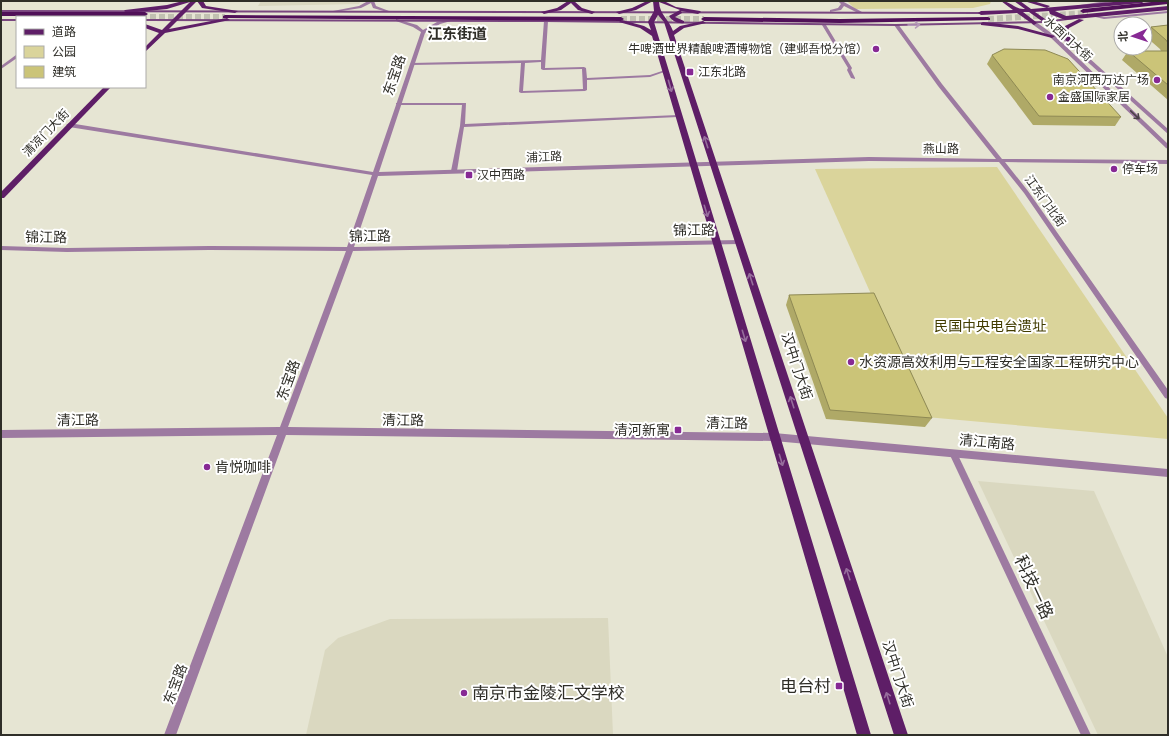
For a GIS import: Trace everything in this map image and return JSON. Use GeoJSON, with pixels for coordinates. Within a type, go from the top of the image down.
{"type":"FeatureCollection","features":[{"type":"Feature","properties":{"kind":"highway"},"geometry":{"type":"LineString","coordinates":[[1088,13],[1168,2]]}},
{"type":"Feature","properties":{"kind":"highway"},"geometry":{"type":"LineString","coordinates":[[1111,4],[1148,4],[1168,7]]}},
{"type":"Feature","properties":{"kind":"highway"},"geometry":{"type":"LineString","coordinates":[[1128,12],[1148,4]]}},
{"type":"Feature","properties":{"kind":"highway"},"geometry":{"type":"LineString","coordinates":[[1,12],[56,16],[104,11]]}},
{"type":"Feature","properties":{"kind":"highway"},"geometry":{"type":"LineString","coordinates":[[265,11],[312,16]]}},
{"type":"Feature","properties":{"kind":"highway"},"geometry":{"type":"LineString","coordinates":[[498,16],[544,12]]}},
{"type":"Feature","properties":{"kind":"highway"},"geometry":{"type":"LineString","coordinates":[[764,12],[815,15]]}},
{"type":"Feature","properties":{"kind":"highway"},"geometry":{"type":"LineString","coordinates":[[702,17],[815,15],[984,16]]}},
{"type":"Feature","properties":{"kind":"highway"},"geometry":{"type":"LineString","coordinates":[[228,16],[621,17]]}},
{"type":"Feature","properties":{"kind":"highway"},"geometry":{"type":"LineString","coordinates":[[258,20],[312,16]]}},
{"type":"Feature","properties":{"kind":"highway"},"geometry":{"type":"LineString","coordinates":[[498,16],[546,21]]}},
{"type":"Feature","properties":{"kind":"highway"},"geometry":{"type":"LineString","coordinates":[[768,23],[984,16]]}},
{"type":"Feature","properties":{"kind":"highway"},"geometry":{"type":"LineString","coordinates":[[1,18],[16,17]]}},
{"type":"Feature","properties":{"kind":"highway"},"geometry":{"type":"LineString","coordinates":[[702,17],[840,21]]}},
{"type":"Feature","properties":{"kind":"main road"},"geometry":{"type":"LineString","coordinates":[[127,11],[167,7],[189,1]]}},
{"type":"Feature","properties":{"kind":"main road"},"geometry":{"type":"LineString","coordinates":[[146,49],[194,1]]}},
{"type":"Feature","properties":{"kind":"main road"},"geometry":{"type":"LineString","coordinates":[[200,1],[204,7],[228,16]]}},
{"type":"Feature","properties":{"kind":"main road"},"geometry":{"type":"LineString","coordinates":[[544,12],[559,9],[571,1],[580,9],[621,17],[634,22],[682,22],[702,17],[764,12],[860,12],[984,16],[999,12],[1111,4]]}},
{"type":"Feature","properties":{"kind":"main road"},"geometry":{"type":"LineString","coordinates":[[621,17],[651,1]]}},
{"type":"Feature","properties":{"kind":"main road"},"geometry":{"type":"LineString","coordinates":[[656,1],[657,11],[651,22],[655,37],[864,735]]}},
{"type":"Feature","properties":{"kind":"main road"},"geometry":{"type":"LineString","coordinates":[[660,1],[675,8],[702,17]]}},
{"type":"Feature","properties":{"kind":"main road"},"geometry":{"type":"LineString","coordinates":[[984,16],[999,6],[1000,1]]}},
{"type":"Feature","properties":{"kind":"main road","name":"水西门大街"},"geometry":{"type":"LineString","coordinates":[[1004,1],[1034,22]]}},
{"type":"Feature","properties":{"kind":"main road","name":"水西门大街"},"geometry":{"type":"LineString","coordinates":[[1017,1],[1046,22]]}},
{"type":"Feature","properties":{"kind":"main road"},"geometry":{"type":"LineString","coordinates":[[1027,1],[1046,6],[1076,7]]}},
{"type":"Feature","properties":{"kind":"main road"},"geometry":{"type":"LineString","coordinates":[[1,12],[185,11],[258,20],[546,21],[621,17],[632,12],[657,11],[680,12],[702,17],[768,23],[896,26],[1046,22],[1073,18],[1088,13],[1128,12],[1168,7]]}},
{"type":"Feature","properties":{"kind":"main road"},"geometry":{"type":"LineString","coordinates":[[1057,9],[1052,10],[1052,13],[1060,17],[1073,18]]}},
{"type":"Feature","properties":{"kind":"main road"},"geometry":{"type":"LineString","coordinates":[[146,18],[160,18],[166,14],[158,11]]}},
{"type":"Feature","properties":{"kind":"main road"},"geometry":{"type":"LineString","coordinates":[[146,18],[175,20],[228,16],[265,11],[592,12]]}},
{"type":"Feature","properties":{"kind":"main road","name":"汉中门大街"},"geometry":{"type":"LineString","coordinates":[[657,11],[667,22],[901,735]]}},
{"type":"Feature","properties":{"kind":"main road"},"geometry":{"type":"LineString","coordinates":[[632,12],[640,14],[642,18],[634,22]]}},
{"type":"Feature","properties":{"kind":"main road"},"geometry":{"type":"LineString","coordinates":[[680,12],[672,16],[674,19],[682,22]]}},
{"type":"Feature","properties":{"kind":"main road"},"geometry":{"type":"LineString","coordinates":[[999,12],[1012,13],[1019,17],[1020,19],[1014,23]]}},
{"type":"Feature","properties":{"kind":"main road"},"geometry":{"type":"LineString","coordinates":[[1069,41],[1064,32],[1067,27],[1088,13]]}},
{"type":"Feature","properties":{"kind":"main road"},"geometry":{"type":"LineString","coordinates":[[146,26],[163,32],[228,16]]}},
{"type":"Feature","properties":{"kind":"main road"},"geometry":{"type":"LineString","coordinates":[[621,17],[642,27],[655,37],[672,37],[682,27],[702,17]]}},
{"type":"Feature","properties":{"kind":"main road"},"geometry":{"type":"LineString","coordinates":[[1,18],[16,20]]}},
{"type":"Feature","properties":{"kind":"main road"},"geometry":{"type":"LineString","coordinates":[[983,24],[1005,25],[1035,30],[1052,36]]}},
{"type":"Feature","properties":{"kind":"main road","name":"清凉门大街"},"geometry":{"type":"LineString","coordinates":[[1,196],[107,88]]}},
{"type":"Feature","properties":{"kind":"street"},"geometry":{"type":"LineString","coordinates":[[335,11],[360,7],[371,1],[374,7],[387,11]]}},
{"type":"Feature","properties":{"kind":"street"},"geometry":{"type":"LineString","coordinates":[[836,1],[840,6],[840,9]]}},
{"type":"Feature","properties":{"kind":"street"},"geometry":{"type":"LineString","coordinates":[[1076,7],[1079,5],[1119,1]]}},
{"type":"Feature","properties":{"kind":"street"},"geometry":{"type":"LineString","coordinates":[[832,12],[840,9],[843,2],[850,8],[860,12]]}},
{"type":"Feature","properties":{"kind":"street"},"geometry":{"type":"LineString","coordinates":[[1088,13],[1104,18],[1168,12]]}},
{"type":"Feature","properties":{"kind":"street"},"geometry":{"type":"LineString","coordinates":[[398,20],[415,26],[423,32],[438,23],[449,21]]}},
{"type":"Feature","properties":{"kind":"street"},"geometry":{"type":"LineString","coordinates":[[523,62],[522,92],[585,90],[584,68],[543,69],[542,61],[546,21]]}},
{"type":"Feature","properties":{"kind":"street","name":"水西门大街"},"geometry":{"type":"LineString","coordinates":[[1034,22],[1052,36],[1168,147]]}},
{"type":"Feature","properties":{"kind":"street","name":"水西门大街"},"geometry":{"type":"LineString","coordinates":[[1046,22],[1069,41],[1168,132]]}},
{"type":"Feature","properties":{"kind":"street"},"geometry":{"type":"LineString","coordinates":[[824,25],[850,68],[849,70],[853,78]]}},
{"type":"Feature","properties":{"kind":"street","name":"江东门北街"},"geometry":{"type":"LineString","coordinates":[[896,26],[1026,192],[1168,396]]}},
{"type":"Feature","properties":{"kind":"street","name":"东宝路"},"geometry":{"type":"LineString","coordinates":[[170,735],[284,431],[350,249],[423,32]]}},
{"type":"Feature","properties":{"kind":"street"},"geometry":{"type":"LineString","coordinates":[[1,68],[16,57]]}},
{"type":"Feature","properties":{"kind":"street"},"geometry":{"type":"LineString","coordinates":[[412,64],[542,61]]}},
{"type":"Feature","properties":{"kind":"street"},"geometry":{"type":"LineString","coordinates":[[585,79],[650,76],[665,71]]}},
{"type":"Feature","properties":{"kind":"street"},"geometry":{"type":"LineString","coordinates":[[398,104],[464,104],[462,126],[454,171]]}},
{"type":"Feature","properties":{"kind":"street"},"geometry":{"type":"LineString","coordinates":[[462,126],[678,116]]}},
{"type":"Feature","properties":{"kind":"street","name":"浦江路"},"geometry":{"type":"LineString","coordinates":[[69,125],[375,174],[713,163]]}},
{"type":"Feature","properties":{"kind":"street","name":"燕山路"},"geometry":{"type":"LineString","coordinates":[[713,163],[869,159],[1168,162]]}},
{"type":"Feature","properties":{"kind":"street","name":"锦江路"},"geometry":{"type":"LineString","coordinates":[[1,248],[67,250],[350,249],[739,242]]}},
{"type":"Feature","properties":{"kind":"street","name":"清江路"},"geometry":{"type":"LineString","coordinates":[[1,434],[284,431],[774,437],[804,439]]}},
{"type":"Feature","properties":{"kind":"street","name":"清江南路"},"geometry":{"type":"LineString","coordinates":[[804,439],[1168,473]]}},
{"type":"Feature","properties":{"kind":"street","name":"科技一路"},"geometry":{"type":"LineString","coordinates":[[953,453],[1086,735]]}},
{"type":"Feature","properties":{"kind":"shaded area"},"geometry":{"type":"Polygon","coordinates":[[[261,1],[361,1],[359,4],[258,6],[261,1]]]}},
{"type":"Feature","properties":{"kind":"shaded area"},"geometry":{"type":"Polygon","coordinates":[[[978,481],[1094,491],[1168,657],[1168,735],[1098,735],[978,481]]]}},
{"type":"Feature","properties":{"kind":"shaded area","name":"南京市金陵汇文学校"},"geometry":{"type":"Polygon","coordinates":[[[608,618],[613,735],[306,735],[325,650],[338,638],[390,619],[608,618]]]}},
{"type":"Feature","properties":{"kind":"green space"},"geometry":{"type":"Polygon","coordinates":[[[847,1],[991,1],[990,4],[973,8],[855,9],[847,1]]]}},
{"type":"Feature","properties":{"kind":"green space","name":"民国中央电台遗址"},"geometry":{"type":"Polygon","coordinates":[[[997,167],[1168,418],[1168,439],[926,417],[815,169],[997,167]]]}},
{"type":"Feature","properties":{"kind":"building"},"geometry":{"type":"Polygon","coordinates":[[[1168,25],[1168,43],[1153,29],[1153,27],[1168,25]]]}},
{"type":"Feature","properties":{"kind":"building","name":"金盛国际家居"},"geometry":{"type":"Polygon","coordinates":[[[1004,49],[1045,50],[1068,59],[1121,117],[1039,116],[992,55],[1004,49]]]}},
{"type":"Feature","properties":{"kind":"building"},"geometry":{"type":"Polygon","coordinates":[[[1153,51],[1168,51],[1168,85],[1134,56],[1153,56],[1153,51]]]}},
{"type":"Feature","properties":{"kind":"building","name":"水资源高效利用与工程安全国家工程研究中心"},"geometry":{"type":"Polygon","coordinates":[[[874,293],[932,418],[830,410],[789,295],[874,293]]]}},
{"type":"Feature","properties":{"kind":"tunnel"},"geometry":{"type":"LineString","coordinates":[[988,19],[1088,13]]}},
{"type":"Feature","properties":{"kind":"tunnel"},"geometry":{"type":"LineString","coordinates":[[146,17],[225,17]]}},
{"type":"Feature","properties":{"kind":"tunnel"},"geometry":{"type":"LineString","coordinates":[[621,19],[704,19]]}},
{"type":"Feature","properties":{"kind":"place","name":"牛啤酒世界精酿啤酒博物馆（建邺吾悦分馆）"},"geometry":{"type":"Point","coordinates":[876,49]}},
{"type":"Feature","properties":{"kind":"place","name":"江东北路"},"geometry":{"type":"Point","coordinates":[690,72]}},
{"type":"Feature","properties":{"kind":"place","name":"南京河西万达广场"},"geometry":{"type":"Point","coordinates":[1157,80]}},
{"type":"Feature","properties":{"kind":"place","name":"金盛国际家居"},"geometry":{"type":"Point","coordinates":[1050,97]}},
{"type":"Feature","properties":{"kind":"place","name":"停车场"},"geometry":{"type":"Point","coordinates":[1114,169]}},
{"type":"Feature","properties":{"kind":"place","name":"汉中西路"},"geometry":{"type":"Point","coordinates":[469,175]}},
{"type":"Feature","properties":{"kind":"place","name":"水资源高效利用与工程安全国家工程研究中心"},"geometry":{"type":"Point","coordinates":[851,362]}},
{"type":"Feature","properties":{"kind":"place","name":"清河新寓"},"geometry":{"type":"Point","coordinates":[678,430]}},
{"type":"Feature","properties":{"kind":"place","name":"肯悦咖啡"},"geometry":{"type":"Point","coordinates":[207,467]}},
{"type":"Feature","properties":{"kind":"place","name":"电台村"},"geometry":{"type":"Point","coordinates":[839,686]}},
{"type":"Feature","properties":{"kind":"place","name":"南京市金陵汇文学校"},"geometry":{"type":"Point","coordinates":[464,693]}},
{"type":"Feature","properties":{"kind":"district","name":"江东街道"},"geometry":{"type":"Point","coordinates":[457,34]}}]}
